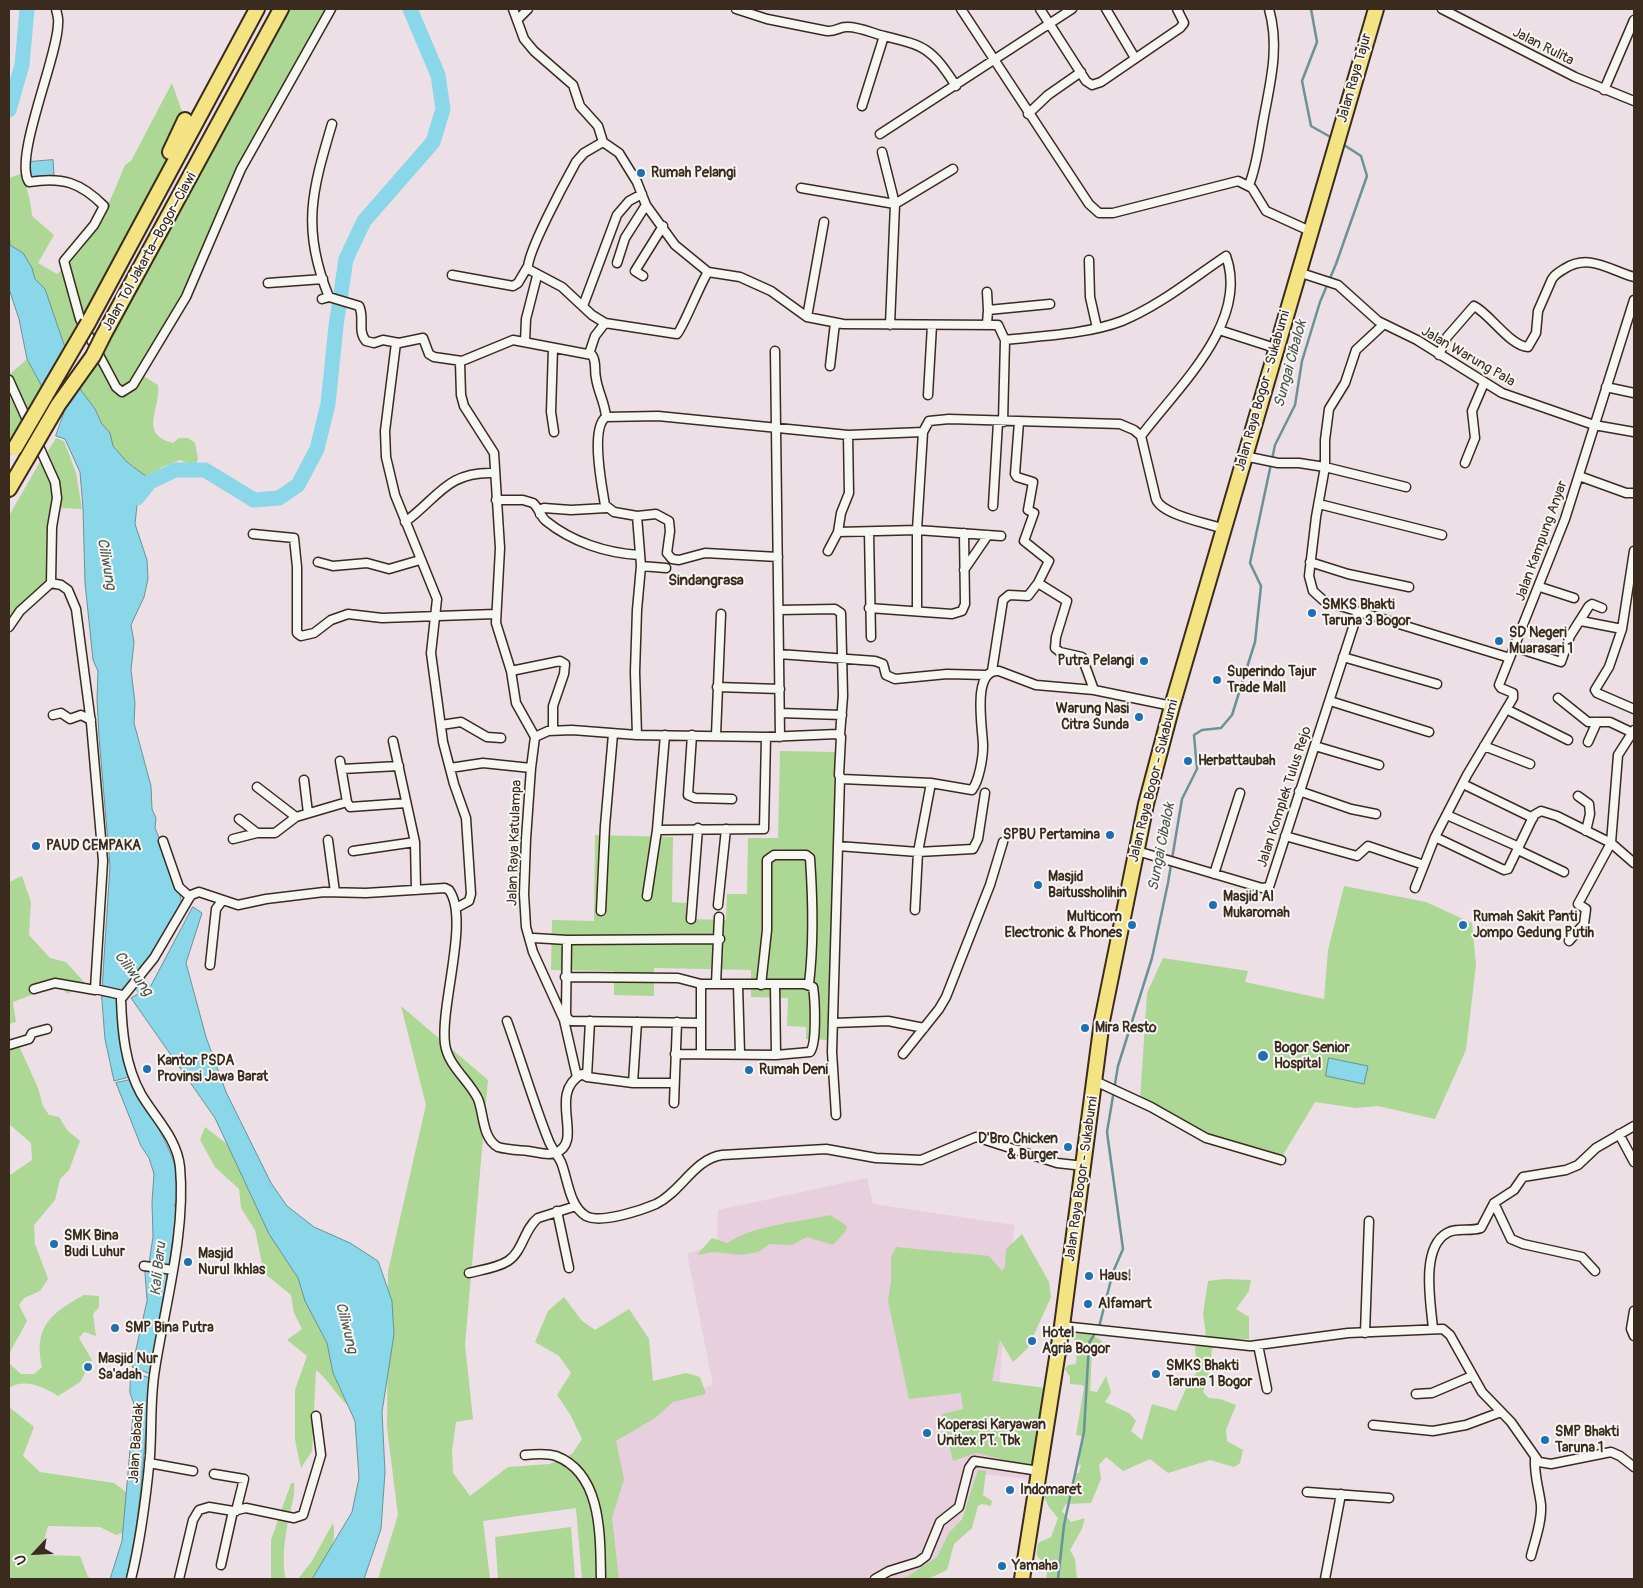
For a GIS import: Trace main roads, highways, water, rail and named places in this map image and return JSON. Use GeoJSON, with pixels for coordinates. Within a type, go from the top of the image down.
{"type":"FeatureCollection","features":[{"type":"Feature","properties":{"kind":"highway","name":"Jalan Tol Jakarta–Bogor–Ciawi"},"geometry":{"type":"LineString","coordinates":[[12,453],[88,323],[257,9]]}},
{"type":"Feature","properties":{"kind":"highway","name":"Jalan Tol Jakarta–Bogor–Ciawi"},"geometry":{"type":"LineString","coordinates":[[9,489],[58,405],[93,356],[281,9]]}},
{"type":"Feature","properties":{"kind":"highway","name":"Jalan Raya Tajur"},"geometry":{"type":"LineString","coordinates":[[1335,147],[1376,9]]}},
{"type":"Feature","properties":{"kind":"highway"},"geometry":{"type":"LineString","coordinates":[[125,253],[129,237],[185,120]]}},
{"type":"Feature","properties":{"kind":"highway","name":"Jalan Raya Bogor - Sukabumi"},"geometry":{"type":"LineString","coordinates":[[1022,1579],[1062,1326],[1102,1021],[1136,851],[1172,706],[1335,147]]}},
{"type":"Feature","properties":{"kind":"water"},"geometry":{"type":"Polygon","coordinates":[[[53,160],[54,175],[31,177],[30,162],[53,160]]]}},
{"type":"Feature","properties":{"kind":"water"},"geometry":{"type":"Polygon","coordinates":[[[9,232],[10,245],[23,253],[32,268],[35,279],[45,289],[68,356],[46,394],[27,359],[19,319],[9,289],[9,232]]]}},
{"type":"Feature","properties":{"kind":"water"},"geometry":{"type":"Polygon","coordinates":[[[75,382],[95,409],[102,424],[110,433],[113,446],[127,462],[147,477],[149,485],[137,505],[135,524],[147,560],[148,579],[144,597],[131,625],[134,642],[131,670],[135,703],[134,723],[151,786],[152,809],[156,818],[155,828],[177,882],[182,905],[138,975],[124,992],[102,989],[110,866],[99,737],[98,671],[93,660],[85,583],[80,472],[65,439],[56,436],[75,382]]]}},
{"type":"Feature","properties":{"kind":"water"},"geometry":{"type":"Polygon","coordinates":[[[193,907],[202,913],[186,963],[206,1037],[226,1092],[271,1183],[287,1206],[314,1227],[350,1243],[378,1261],[392,1301],[394,1334],[382,1412],[385,1472],[381,1529],[364,1579],[312,1579],[352,1512],[359,1478],[355,1421],[333,1373],[327,1343],[305,1301],[298,1278],[269,1234],[215,1118],[131,998],[150,987],[193,907]]]}},
{"type":"Feature","properties":{"kind":"water"},"geometry":{"type":"Polygon","coordinates":[[[102,996],[119,998],[129,1077],[114,1081],[105,1039],[102,996]]]}},
{"type":"Feature","properties":{"kind":"water"},"geometry":{"type":"Polygon","coordinates":[[[1329,1058],[1368,1066],[1364,1084],[1326,1076],[1329,1058]]]}},
{"type":"Feature","properties":{"kind":"water"},"geometry":{"type":"Polygon","coordinates":[[[130,1080],[165,1142],[177,1175],[178,1191],[174,1206],[178,1208],[170,1266],[149,1263],[153,1237],[152,1202],[154,1174],[149,1158],[141,1146],[116,1083],[130,1080]]]}},
{"type":"Feature","properties":{"kind":"water"},"geometry":{"type":"Polygon","coordinates":[[[145,1268],[169,1271],[151,1374],[132,1367],[147,1301],[145,1268]]]}},
{"type":"Feature","properties":{"kind":"water"},"geometry":{"type":"Polygon","coordinates":[[[131,1372],[150,1378],[142,1479],[136,1529],[126,1579],[110,1579],[122,1541],[134,1404],[130,1393],[131,1372]]]}},
{"type":"Feature","properties":{"kind":"waterway","name":"Ciliwung"},"geometry":{"type":"LineString","coordinates":[[9,110],[22,65],[27,9]]}},
{"type":"Feature","properties":{"kind":"waterway"},"geometry":{"type":"LineString","coordinates":[[137,498],[150,482],[175,470],[205,470],[254,500],[279,498],[298,485],[317,449],[328,404],[336,326],[346,259],[364,221],[433,142],[443,109],[438,75],[410,9]]}},
{"type":"Feature","properties":{"kind":"waterway","name":"Sungai Cibalok"},"geometry":{"type":"LineString","coordinates":[[1311,9],[1317,42],[1302,81],[1311,126],[1334,139]]}},
{"type":"Feature","properties":{"kind":"waterway","name":"Sungai Cibalok"},"geometry":{"type":"LineString","coordinates":[[1058,1579],[1064,1525],[1084,1432],[1089,1343],[1099,1327],[1113,1272],[1123,1249],[1107,1132],[1118,1066],[1152,958],[1168,883],[1182,799],[1197,769],[1194,735],[1202,730],[1221,728],[1232,715],[1255,642],[1261,586],[1250,563],[1275,445],[1295,405],[1302,361],[1320,302],[1336,264],[1367,176],[1361,156],[1341,143]]}},
{"type":"Feature","properties":{"kind":"waterway","name":"Ciliwung"},"geometry":{"type":"LineString","coordinates":[[128,968],[156,1005]]}},
{"type":"Feature","properties":{"kind":"place","name":"Rumah Pelangi"},"geometry":{"type":"Point","coordinates":[641,173]}},
{"type":"Feature","properties":{"kind":"place","name":"SMKS Bhakti Taruna 3 Bogor"},"geometry":{"type":"Point","coordinates":[1312,613]}},
{"type":"Feature","properties":{"kind":"place","name":"SD Negeri Muarasari 1"},"geometry":{"type":"Point","coordinates":[1499,641]}},
{"type":"Feature","properties":{"kind":"place","name":"Putra Pelangi"},"geometry":{"type":"Point","coordinates":[1144,661]}},
{"type":"Feature","properties":{"kind":"place","name":"Superindo Tajur Trade Mall"},"geometry":{"type":"Point","coordinates":[1217,680]}},
{"type":"Feature","properties":{"kind":"place","name":"Warung Nasi Citra Sunda"},"geometry":{"type":"Point","coordinates":[1139,717]}},
{"type":"Feature","properties":{"kind":"place","name":"Herbattaubah"},"geometry":{"type":"Point","coordinates":[1188,761]}},
{"type":"Feature","properties":{"kind":"place","name":"SPBU Pertamina"},"geometry":{"type":"Point","coordinates":[1110,835]}},
{"type":"Feature","properties":{"kind":"place","name":"PAUD CEMPAKA"},"geometry":{"type":"Point","coordinates":[36,846]}},
{"type":"Feature","properties":{"kind":"place","name":"Masjid Baitussholihin"},"geometry":{"type":"Point","coordinates":[1038,885]}},
{"type":"Feature","properties":{"kind":"place","name":"Masjid Al Mukaromah"},"geometry":{"type":"Point","coordinates":[1213,905]}},
{"type":"Feature","properties":{"kind":"place","name":"Multicom Electronic & Phones"},"geometry":{"type":"Point","coordinates":[1132,925]}},
{"type":"Feature","properties":{"kind":"place","name":"Rumah Sakit Panti Jompo Gedung Putih"},"geometry":{"type":"Point","coordinates":[1463,925]}},
{"type":"Feature","properties":{"kind":"place","name":"Mira Resto"},"geometry":{"type":"Point","coordinates":[1085,1028]}},
{"type":"Feature","properties":{"kind":"place","name":"Bogor Senior Hospital"},"geometry":{"type":"Point","coordinates":[1263,1056]}},
{"type":"Feature","properties":{"kind":"place","name":"Kantor PSDA Provinsi Jawa Barat"},"geometry":{"type":"Point","coordinates":[147,1069]}},
{"type":"Feature","properties":{"kind":"place","name":"Rumah Deni"},"geometry":{"type":"Point","coordinates":[749,1070]}},
{"type":"Feature","properties":{"kind":"place","name":"D'Bro Chicken & Burger"},"geometry":{"type":"Point","coordinates":[1068,1147]}},
{"type":"Feature","properties":{"kind":"place","name":"SMK Bina Budi Luhur"},"geometry":{"type":"Point","coordinates":[54,1244]}},
{"type":"Feature","properties":{"kind":"place","name":"Masjid Nurul Ikhlas"},"geometry":{"type":"Point","coordinates":[188,1262]}},
{"type":"Feature","properties":{"kind":"place","name":"Haus!"},"geometry":{"type":"Point","coordinates":[1089,1276]}},
{"type":"Feature","properties":{"kind":"place","name":"Alfamart"},"geometry":{"type":"Point","coordinates":[1088,1304]}},
{"type":"Feature","properties":{"kind":"place","name":"SMP Bina Putra"},"geometry":{"type":"Point","coordinates":[115,1328]}},
{"type":"Feature","properties":{"kind":"place","name":"Hotel Agria Bogor"},"geometry":{"type":"Point","coordinates":[1032,1341]}},
{"type":"Feature","properties":{"kind":"place","name":"Masjid Nur Sa'adah"},"geometry":{"type":"Point","coordinates":[88,1367]}},
{"type":"Feature","properties":{"kind":"place","name":"SMKS Bhakti Taruna 1 Bogor"},"geometry":{"type":"Point","coordinates":[1156,1374]}},
{"type":"Feature","properties":{"kind":"place","name":"Koperasi Karyawan Unitex PT. Tbk"},"geometry":{"type":"Point","coordinates":[927,1433]}},
{"type":"Feature","properties":{"kind":"place","name":"SMP Bhakti Taruna 1"},"geometry":{"type":"Point","coordinates":[1545,1440]}},
{"type":"Feature","properties":{"kind":"place","name":"Indomaret"},"geometry":{"type":"Point","coordinates":[1010,1490]}},
{"type":"Feature","properties":{"kind":"place","name":"Yamaha"},"geometry":{"type":"Point","coordinates":[1002,1566]}},
{"type":"Feature","properties":{"kind":"district","name":"Sindangrasa"},"geometry":{"type":"Point","coordinates":[706,581]}},
{"type":"Feature","properties":{"kind":"water label","name":"Kali Baru"},"geometry":{"type":"Point","coordinates":[159,1269]}}]}
